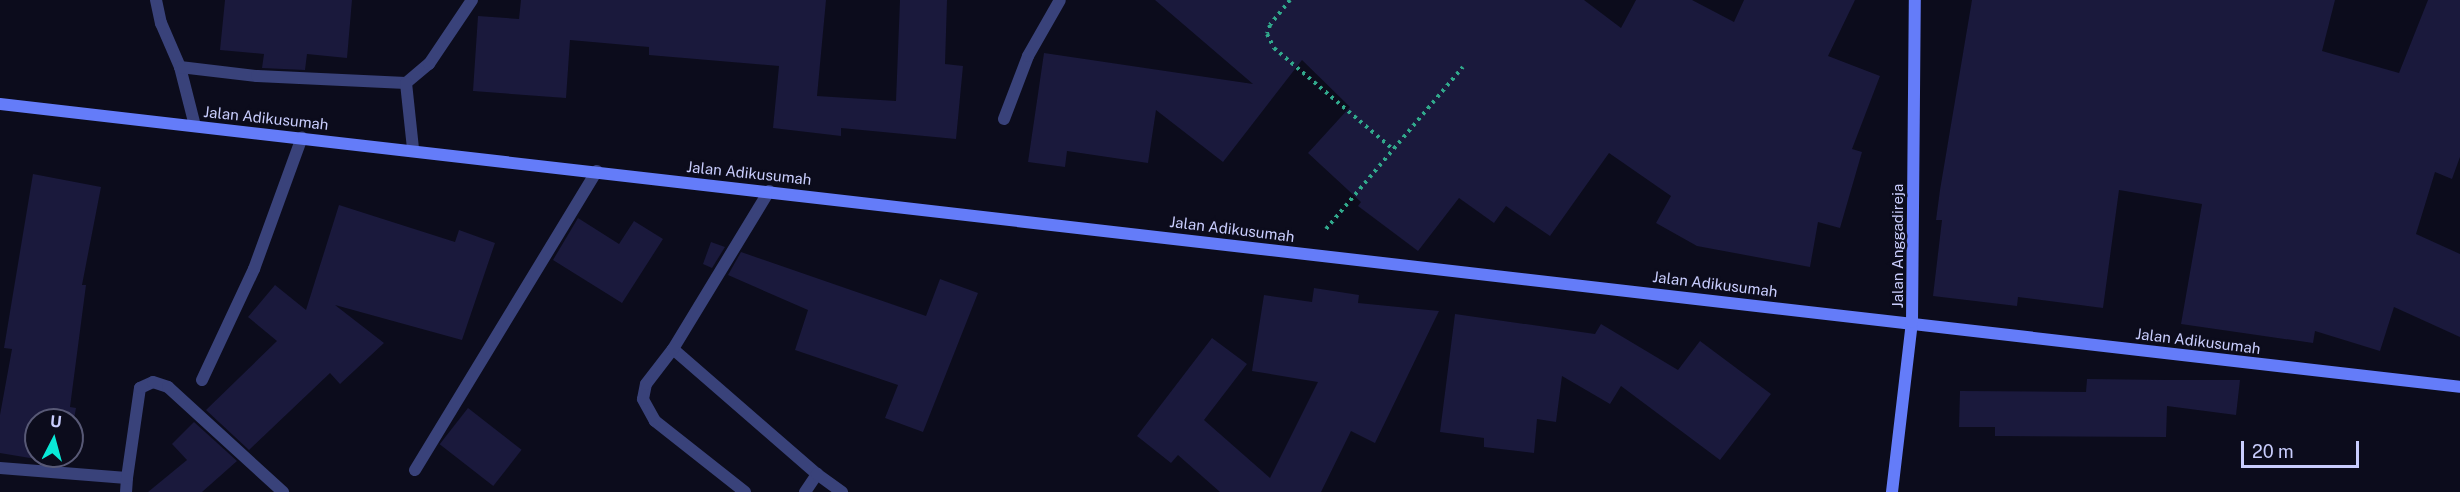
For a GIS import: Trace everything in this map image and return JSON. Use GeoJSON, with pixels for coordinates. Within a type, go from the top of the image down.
{"type":"FeatureCollection","features":[{"type":"Feature","properties":{"kind":"main road","name":"Jalan Anggadireja"},"geometry":{"type":"LineString","coordinates":[[1892,492],[1912,322],[1915,0]]}},
{"type":"Feature","properties":{"kind":"main road","name":"Jalan Adikusumah"},"geometry":{"type":"LineString","coordinates":[[0,104],[413,149],[2460,387]]}},
{"type":"Feature","properties":{"kind":"street"},"geometry":{"type":"LineString","coordinates":[[156,0],[161,23],[180,67],[195,126]]}},
{"type":"Feature","properties":{"kind":"street"},"geometry":{"type":"LineString","coordinates":[[180,67],[257,76],[406,83],[429,64],[472,0]]}},
{"type":"Feature","properties":{"kind":"street"},"geometry":{"type":"LineString","coordinates":[[1005,119],[1028,56],[1060,0]]}},
{"type":"Feature","properties":{"kind":"street"},"geometry":{"type":"LineString","coordinates":[[406,83],[413,149]]}},
{"type":"Feature","properties":{"kind":"street"},"geometry":{"type":"LineString","coordinates":[[202,380],[254,268],[302,137]]}},
{"type":"Feature","properties":{"kind":"street"},"geometry":{"type":"LineString","coordinates":[[415,470],[597,171]]}},
{"type":"Feature","properties":{"kind":"street"},"geometry":{"type":"LineString","coordinates":[[745,492],[655,421],[644,399],[646,384],[673,349],[769,191]]}},
{"type":"Feature","properties":{"kind":"street"},"geometry":{"type":"LineString","coordinates":[[673,349],[817,474],[842,492]]}},
{"type":"Feature","properties":{"kind":"street"},"geometry":{"type":"LineString","coordinates":[[126,492],[140,388],[153,382],[168,387],[283,492]]}},
{"type":"Feature","properties":{"kind":"street"},"geometry":{"type":"LineString","coordinates":[[0,468],[128,478]]}},
{"type":"Feature","properties":{"kind":"street"},"geometry":{"type":"LineString","coordinates":[[805,492],[817,474]]}},
{"type":"Feature","properties":{"kind":"path"},"geometry":{"type":"LineString","coordinates":[[1290,0],[1270,25],[1267,34],[1274,48],[1394,150]]}},
{"type":"Feature","properties":{"kind":"path"},"geometry":{"type":"LineString","coordinates":[[1306,252],[1463,67]]}},
{"type":"Feature","properties":{"kind":"building"},"geometry":{"type":"Polygon","coordinates":[[[225,0],[352,0],[347,58],[307,54],[305,70],[262,68],[264,54],[220,50],[225,0]]]}},
{"type":"Feature","properties":{"kind":"building"},"geometry":{"type":"Polygon","coordinates":[[[521,0],[826,0],[817,96],[896,101],[900,0],[947,0],[945,64],[963,66],[956,139],[841,128],[841,136],[773,128],[779,66],[649,55],[649,47],[570,40],[566,98],[473,91],[478,16],[519,19],[521,0]]]}},
{"type":"Feature","properties":{"kind":"building"},"geometry":{"type":"Polygon","coordinates":[[[1155,0],[1584,0],[1621,28],[1636,0],[1692,0],[1734,22],[1744,0],[1855,0],[1828,56],[1880,76],[1852,149],[1862,152],[1840,228],[1818,222],[1810,267],[1697,246],[1656,223],[1671,196],[1609,153],[1550,236],[1506,206],[1494,223],[1459,198],[1418,251],[1358,206],[1361,202],[1308,153],[1350,107],[1302,60],[1223,162],[1156,110],[1148,163],[1067,151],[1065,167],[1028,162],[1044,53],[1253,84],[1155,0]]]}},
{"type":"Feature","properties":{"kind":"building"},"geometry":{"type":"Polygon","coordinates":[[[1972,0],[2335,0],[2322,51],[2399,73],[2428,0],[2460,0],[2460,157],[2452,179],[2435,172],[2416,234],[2460,254],[2460,337],[2394,307],[2380,351],[2315,331],[2313,343],[2181,324],[2202,204],[2119,190],[2103,308],[2018,297],[2017,306],[1933,296],[1942,220],[1936,220],[1972,0]]]}},
{"type":"Feature","properties":{"kind":"building"},"geometry":{"type":"Polygon","coordinates":[[[33,174],[101,187],[82,285],[86,285],[70,407],[76,408],[24,408],[24,457],[0,453],[0,415],[12,349],[4,348],[33,174]]]}},
{"type":"Feature","properties":{"kind":"building"},"geometry":{"type":"Polygon","coordinates":[[[339,205],[455,242],[459,230],[495,243],[462,340],[335,305],[384,343],[340,384],[330,373],[249,450],[206,410],[277,341],[248,317],[275,285],[306,310],[339,205]]]}},
{"type":"Feature","properties":{"kind":"building"},"geometry":{"type":"Polygon","coordinates":[[[578,218],[619,244],[634,221],[663,239],[622,303],[553,260],[578,218]]]}},
{"type":"Feature","properties":{"kind":"building"},"geometry":{"type":"Polygon","coordinates":[[[711,242],[725,247],[712,268],[703,264],[711,242]]]}},
{"type":"Feature","properties":{"kind":"building"},"geometry":{"type":"Polygon","coordinates":[[[741,252],[926,316],[940,279],[978,293],[923,432],[885,418],[898,385],[795,350],[808,310],[728,275],[741,252]]]}},
{"type":"Feature","properties":{"kind":"building"},"geometry":{"type":"Polygon","coordinates":[[[1314,288],[1359,295],[1358,303],[1439,311],[1375,443],[1351,431],[1321,492],[1220,492],[1178,455],[1171,463],[1137,436],[1212,338],[1247,364],[1204,420],[1270,478],[1318,382],[1252,371],[1264,295],[1312,302],[1314,288]]]}},
{"type":"Feature","properties":{"kind":"building"},"geometry":{"type":"Polygon","coordinates":[[[1455,314],[1595,334],[1601,324],[1678,370],[1700,341],[1771,394],[1720,460],[1621,386],[1610,404],[1562,376],[1556,422],[1537,419],[1534,453],[1484,447],[1484,438],[1440,432],[1455,314]]]}},
{"type":"Feature","properties":{"kind":"building"},"geometry":{"type":"Polygon","coordinates":[[[2087,379],[2240,380],[2236,415],[2167,406],[2166,437],[1995,436],[1995,427],[1959,427],[1960,391],[2086,392],[2087,379]]]}},
{"type":"Feature","properties":{"kind":"building"},"geometry":{"type":"Polygon","coordinates":[[[468,408],[522,450],[493,486],[440,444],[468,408]]]}},
{"type":"Feature","properties":{"kind":"building"},"geometry":{"type":"Polygon","coordinates":[[[194,422],[237,461],[202,492],[148,492],[187,460],[172,444],[194,422]]]}}]}
